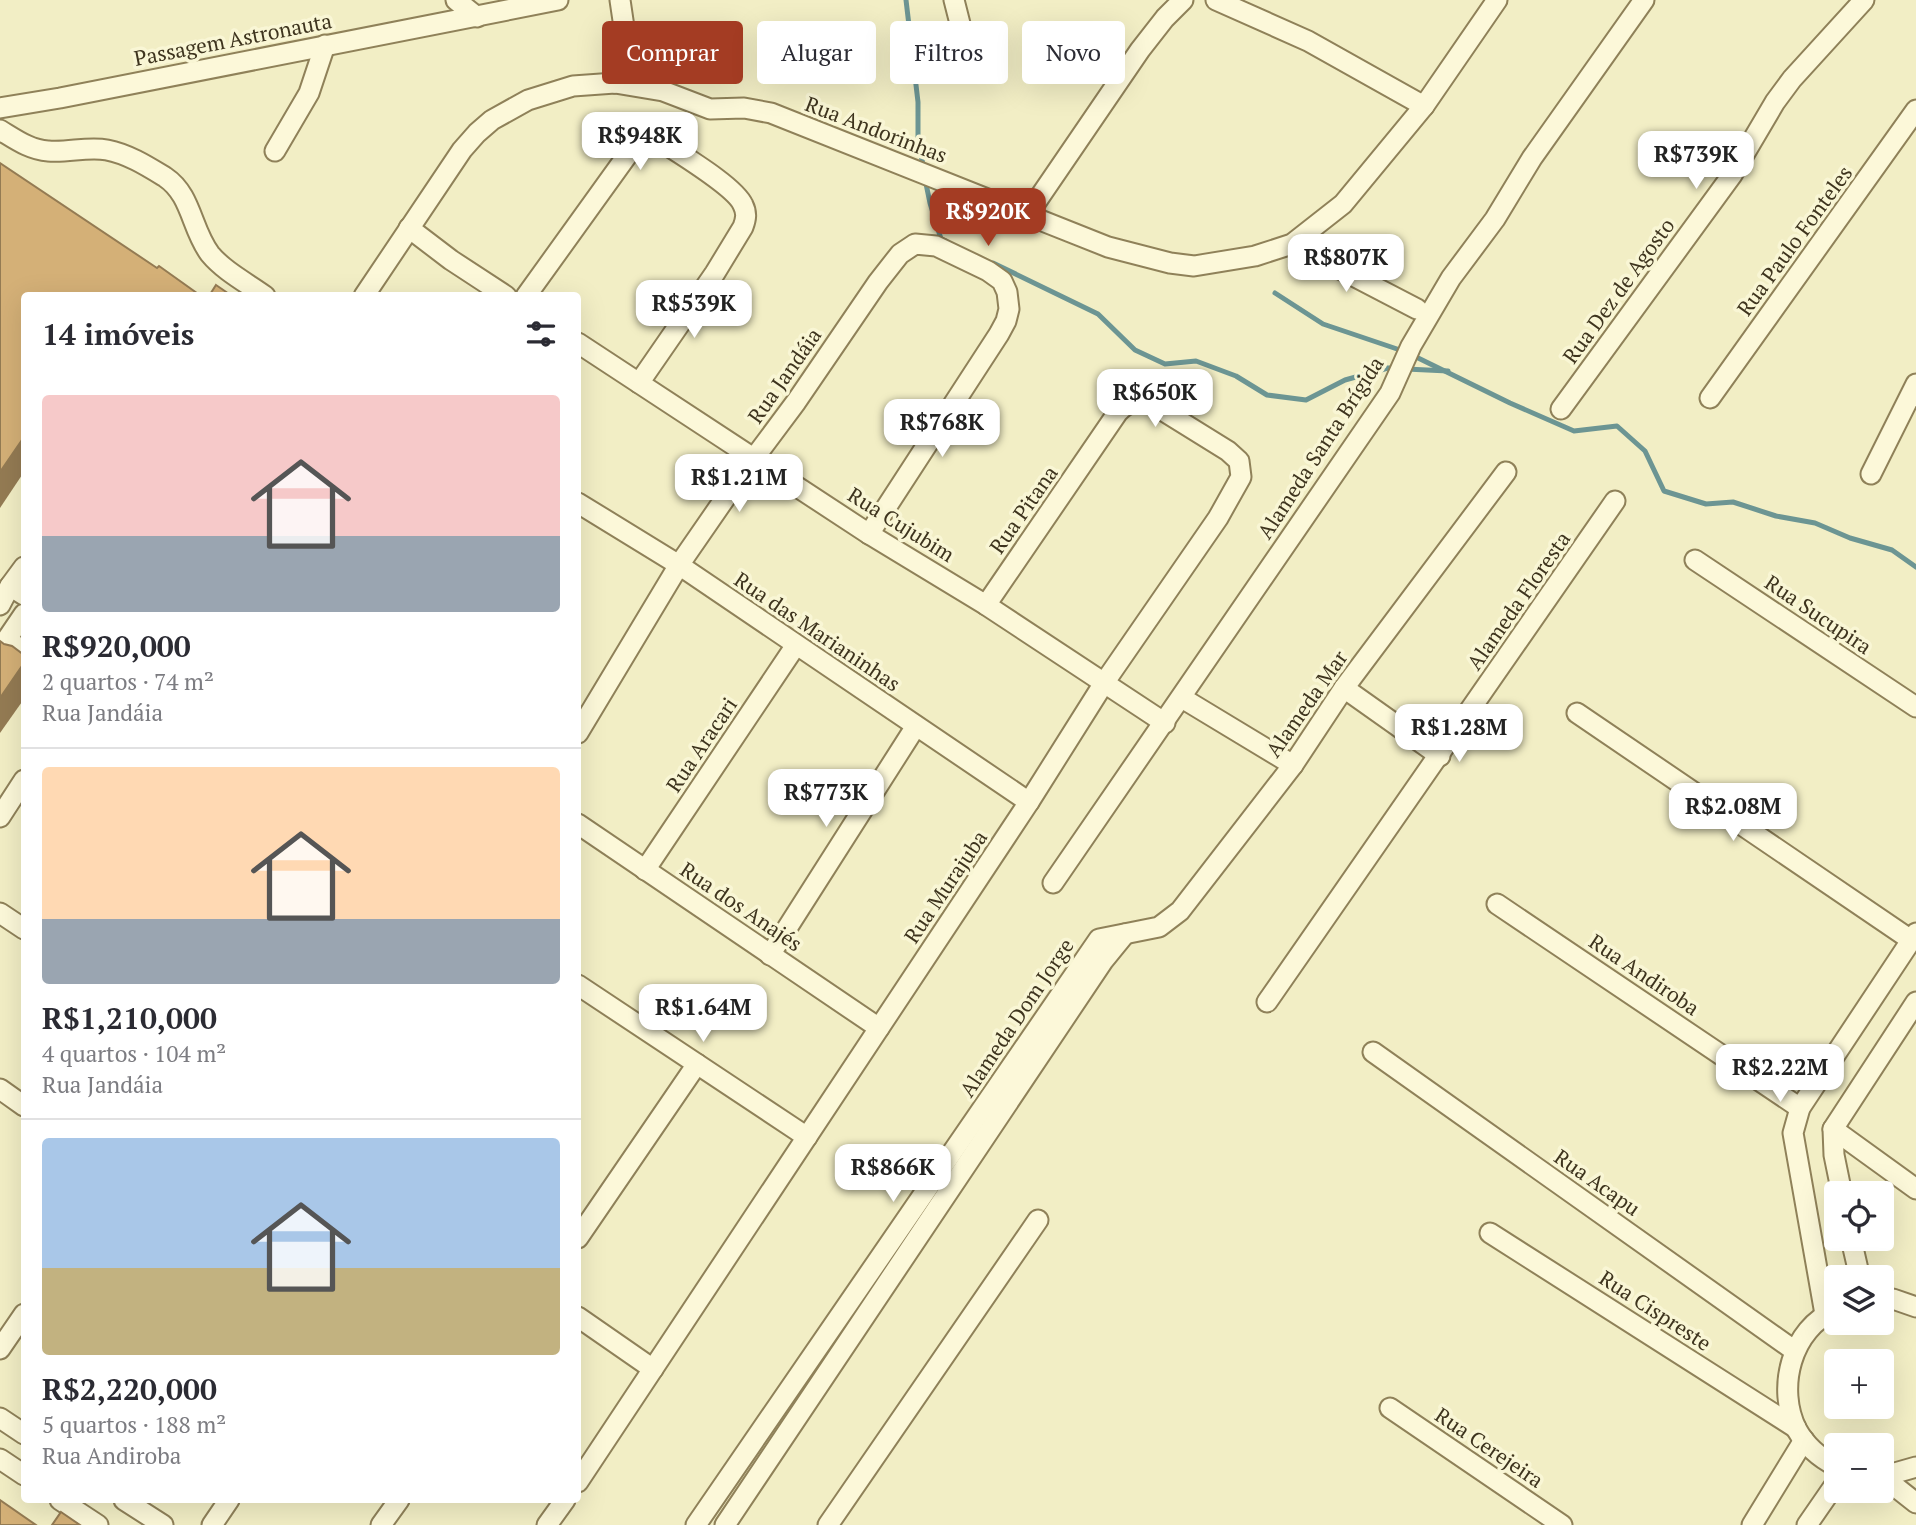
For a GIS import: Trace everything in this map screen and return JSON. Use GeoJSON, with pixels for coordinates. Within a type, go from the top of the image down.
{"type":"FeatureCollection","features":[{"type":"Feature","properties":{"kind":"street"},"geometry":{"type":"LineString","coordinates":[[456,0],[474,10]]}},
{"type":"Feature","properties":{"kind":"street","name":"Passagem Astronauta"},"geometry":{"type":"LineString","coordinates":[[0,108],[325,45],[474,10],[558,0]]}},
{"type":"Feature","properties":{"kind":"street"},"geometry":{"type":"LineString","coordinates":[[620,0],[623,21]]}},
{"type":"Feature","properties":{"kind":"street"},"geometry":{"type":"LineString","coordinates":[[954,0],[959,21]]}},
{"type":"Feature","properties":{"kind":"street"},"geometry":{"type":"LineString","coordinates":[[1028,214],[1140,50],[1183,0]]}},
{"type":"Feature","properties":{"kind":"street"},"geometry":{"type":"LineString","coordinates":[[1216,0],[1308,41],[1424,106]]}},
{"type":"Feature","properties":{"kind":"street","name":"Rua Andorinhas"},"geometry":{"type":"LineString","coordinates":[[621,84],[663,91],[709,109],[744,108],[771,113],[1108,247],[1181,266],[1194,266],[1231,261],[1292,244],[1343,204],[1424,106],[1497,0]]}},
{"type":"Feature","properties":{"kind":"street","name":"Alameda Santa Brígida"},"geometry":{"type":"LineString","coordinates":[[1054,883],[1390,393],[1412,346],[1451,278],[1495,219],[1532,158],[1644,0]]}},
{"type":"Feature","properties":{"kind":"street","name":"Rua Dez de Agosto"},"geometry":{"type":"LineString","coordinates":[[1561,409],[1732,175],[1775,102],[1792,79],[1864,0]]}},
{"type":"Feature","properties":{"kind":"street"},"geometry":{"type":"LineString","coordinates":[[275,150],[309,93],[325,45]]}},
{"type":"Feature","properties":{"kind":"street","name":"Rua Andorinhas"},"geometry":{"type":"LineString","coordinates":[[367,292],[444,174],[477,133],[492,120],[528,100],[573,86],[602,84]]}},
{"type":"Feature","properties":{"kind":"street","name":"Rua Paulo Fonteles"},"geometry":{"type":"LineString","coordinates":[[1710,397],[1916,110]]}},
{"type":"Feature","properties":{"kind":"street"},"geometry":{"type":"LineString","coordinates":[[0,130],[30,148],[48,151],[106,150],[125,155],[164,177],[184,196],[196,228],[218,263],[259,292]]}},
{"type":"Feature","properties":{"kind":"street"},"geometry":{"type":"LineString","coordinates":[[529,292],[626,157],[643,139],[650,137],[659,140],[742,201],[746,218],[743,227],[715,273],[639,383]]}},
{"type":"Feature","properties":{"kind":"street"},"geometry":{"type":"LineString","coordinates":[[408,228],[500,292]]}},
{"type":"Feature","properties":{"kind":"street","name":"Rua Jandáia"},"geometry":{"type":"LineString","coordinates":[[581,728],[679,565],[796,402],[883,274],[905,249],[915,244],[936,246],[989,271],[1002,281],[1009,298],[1009,309],[1006,321],[982,361],[869,534]]}},
{"type":"Feature","properties":{"kind":"street"},"geometry":{"type":"LineString","coordinates":[[1292,244],[1417,309]]}},
{"type":"Feature","properties":{"kind":"street","name":"Rua Cujubim"},"geometry":{"type":"LineString","coordinates":[[581,345],[869,534],[986,605],[1165,723]]}},
{"type":"Feature","properties":{"kind":"street"},"geometry":{"type":"LineString","coordinates":[[1871,474],[1916,384]]}},
{"type":"Feature","properties":{"kind":"street","name":"Rua Murajuba"},"geometry":{"type":"LineString","coordinates":[[581,1477],[1030,802],[1104,683],[1218,518],[1241,477],[1239,461],[1228,451],[1149,402],[1138,400],[1125,405],[1099,442]]}},
{"type":"Feature","properties":{"kind":"street","name":"Rua Pitana"},"geometry":{"type":"LineString","coordinates":[[986,605],[1099,442]]}},
{"type":"Feature","properties":{"kind":"street","name":"Alameda Mar"},"geometry":{"type":"LineString","coordinates":[[1125,934],[1159,927],[1180,911],[1293,765],[1343,688],[1507,472]]}},
{"type":"Feature","properties":{"kind":"street","name":"Alameda Floresta"},"geometry":{"type":"LineString","coordinates":[[1267,1002],[1615,501]]}},
{"type":"Feature","properties":{"kind":"street","name":"Rua das Marianinhas"},"geometry":{"type":"LineString","coordinates":[[581,505],[679,565],[1030,802]]}},
{"type":"Feature","properties":{"kind":"street","name":"Rua Sucupira"},"geometry":{"type":"LineString","coordinates":[[1695,560],[1916,707]]}},
{"type":"Feature","properties":{"kind":"street"},"geometry":{"type":"LineString","coordinates":[[0,605],[17,591]]}},
{"type":"Feature","properties":{"kind":"street"},"geometry":{"type":"LineString","coordinates":[[21,617],[4,631],[21,649]]}},
{"type":"Feature","properties":{"kind":"street","name":"Rua Aracari"},"geometry":{"type":"LineString","coordinates":[[645,870],[796,645]]}},
{"type":"Feature","properties":{"kind":"street"},"geometry":{"type":"LineString","coordinates":[[1343,688],[1440,756]]}},
{"type":"Feature","properties":{"kind":"street"},"geometry":{"type":"LineString","coordinates":[[1182,698],[1293,765]]}},
{"type":"Feature","properties":{"kind":"street"},"geometry":{"type":"LineString","coordinates":[[1577,713],[1914,936],[1800,1108],[1793,1133],[1824,1280]]}},
{"type":"Feature","properties":{"kind":"street"},"geometry":{"type":"LineString","coordinates":[[770,955],[916,726]]}},
{"type":"Feature","properties":{"kind":"street"},"geometry":{"type":"LineString","coordinates":[[0,817],[21,785]]}},
{"type":"Feature","properties":{"kind":"street","name":"Rua dos Anajés"},"geometry":{"type":"LineString","coordinates":[[581,826],[879,1028]]}},
{"type":"Feature","properties":{"kind":"street","name":"Rua Andiroba"},"geometry":{"type":"LineString","coordinates":[[1497,904],[1800,1108]]}},
{"type":"Feature","properties":{"kind":"street"},"geometry":{"type":"LineString","coordinates":[[0,913],[21,927]]}},
{"type":"Feature","properties":{"kind":"street","name":"Alameda Dom Jorge"},"geometry":{"type":"LineString","coordinates":[[696,1525],[1100,939],[1125,934]]}},
{"type":"Feature","properties":{"kind":"street","name":"Alameda Dom Jorge"},"geometry":{"type":"LineString","coordinates":[[726,1525],[1103,961],[1125,934]]}},
{"type":"Feature","properties":{"kind":"street"},"geometry":{"type":"LineString","coordinates":[[581,987],[807,1137]]}},
{"type":"Feature","properties":{"kind":"street"},"geometry":{"type":"LineString","coordinates":[[1839,1181],[1834,1155],[1833,1129],[1916,1002]]}},
{"type":"Feature","properties":{"kind":"street","name":"Rua Acapu"},"geometry":{"type":"LineString","coordinates":[[1373,1052],[1795,1351]]}},
{"type":"Feature","properties":{"kind":"street"},"geometry":{"type":"LineString","coordinates":[[581,1234],[697,1064]]}},
{"type":"Feature","properties":{"kind":"street"},"geometry":{"type":"LineString","coordinates":[[2,1094],[21,1104]]}},
{"type":"Feature","properties":{"kind":"street"},"geometry":{"type":"LineString","coordinates":[[1833,1129],[1916,1189]]}},
{"type":"Feature","properties":{"kind":"street"},"geometry":{"type":"LineString","coordinates":[[828,1525],[1038,1220]]}},
{"type":"Feature","properties":{"kind":"street","name":"Rua Cispreste"},"geometry":{"type":"LineString","coordinates":[[1490,1233],[1800,1434],[1824,1460]]}},
{"type":"Feature","properties":{"kind":"street"},"geometry":{"type":"LineString","coordinates":[[1894,1299],[1916,1307]]}},
{"type":"Feature","properties":{"kind":"street"},"geometry":{"type":"LineString","coordinates":[[1752,1525],[1800,1434],[1788,1403],[1788,1376],[1795,1351],[1808,1330],[1824,1317]]}},
{"type":"Feature","properties":{"kind":"street"},"geometry":{"type":"LineString","coordinates":[[0,1349],[21,1318]]}},
{"type":"Feature","properties":{"kind":"street"},"geometry":{"type":"LineString","coordinates":[[581,1319],[653,1369]]}},
{"type":"Feature","properties":{"kind":"street","name":"Rua Cerejeira"},"geometry":{"type":"LineString","coordinates":[[1390,1409],[1562,1525]]}},
{"type":"Feature","properties":{"kind":"street"},"geometry":{"type":"LineString","coordinates":[[0,1418],[21,1432]]}},
{"type":"Feature","properties":{"kind":"street"},"geometry":{"type":"LineString","coordinates":[[0,1459],[21,1473]]}},
{"type":"Feature","properties":{"kind":"street"},"geometry":{"type":"LineString","coordinates":[[1894,1474],[1916,1468]]}},
{"type":"Feature","properties":{"kind":"street"},"geometry":{"type":"LineString","coordinates":[[1894,1486],[1916,1503]]}},
{"type":"Feature","properties":{"kind":"street"},"geometry":{"type":"LineString","coordinates":[[1807,1525],[1824,1500]]}},
{"type":"Feature","properties":{"kind":"street"},"geometry":{"type":"LineString","coordinates":[[64,1503],[97,1525]]}},
{"type":"Feature","properties":{"kind":"street"},"geometry":{"type":"LineString","coordinates":[[129,1503],[163,1525]]}},
{"type":"Feature","properties":{"kind":"street"},"geometry":{"type":"LineString","coordinates":[[212,1525],[227,1503]]}},
{"type":"Feature","properties":{"kind":"street"},"geometry":{"type":"LineString","coordinates":[[381,1525],[397,1503]]}},
{"type":"Feature","properties":{"kind":"street"},"geometry":{"type":"LineString","coordinates":[[547,1525],[563,1503]]}},
{"type":"Feature","properties":{"kind":"building"},"geometry":{"type":"Polygon","coordinates":[[[0,163],[195,292],[21,292],[21,441],[0,472],[0,163]]]}},
{"type":"Feature","properties":{"kind":"building"},"geometry":{"type":"Polygon","coordinates":[[[216,285],[226,292],[212,292],[216,285]]]}},
{"type":"Feature","properties":{"kind":"building"},"geometry":{"type":"Polygon","coordinates":[[[0,641],[21,653],[21,667],[0,698],[0,641]]]}},
{"type":"Feature","properties":{"kind":"building"},"geometry":{"type":"Polygon","coordinates":[[[0,1500],[36,1525],[0,1525],[0,1500]]]}},
{"type":"Feature","properties":{"kind":"building"},"geometry":{"type":"Polygon","coordinates":[[[61,1512],[80,1525],[52,1525],[61,1512]]]}},
{"type":"Feature","properties":{"kind":"waterway"},"geometry":{"type":"LineString","coordinates":[[906,0],[918,102],[918,140],[924,170]]}},
{"type":"Feature","properties":{"kind":"waterway"},"geometry":{"type":"LineString","coordinates":[[925,179],[941,239],[946,241]]}},
{"type":"Feature","properties":{"kind":"waterway"},"geometry":{"type":"LineString","coordinates":[[993,263],[1098,314],[1135,350],[1165,364],[1196,361],[1236,376],[1267,395],[1306,400],[1345,380],[1396,368]]}},
{"type":"Feature","properties":{"kind":"waterway"},"geometry":{"type":"LineString","coordinates":[[1275,293],[1323,324],[1403,351]]}},
{"type":"Feature","properties":{"kind":"waterway"},"geometry":{"type":"LineString","coordinates":[[1412,355],[1574,431],[1617,426],[1645,451],[1664,491],[1706,504],[1733,502],[1776,516],[1815,523],[1850,538],[1892,550],[1916,567]]}},
{"type":"Feature","properties":{"kind":"waterway"},"geometry":{"type":"LineString","coordinates":[[1406,369],[1448,371]]}}]}
